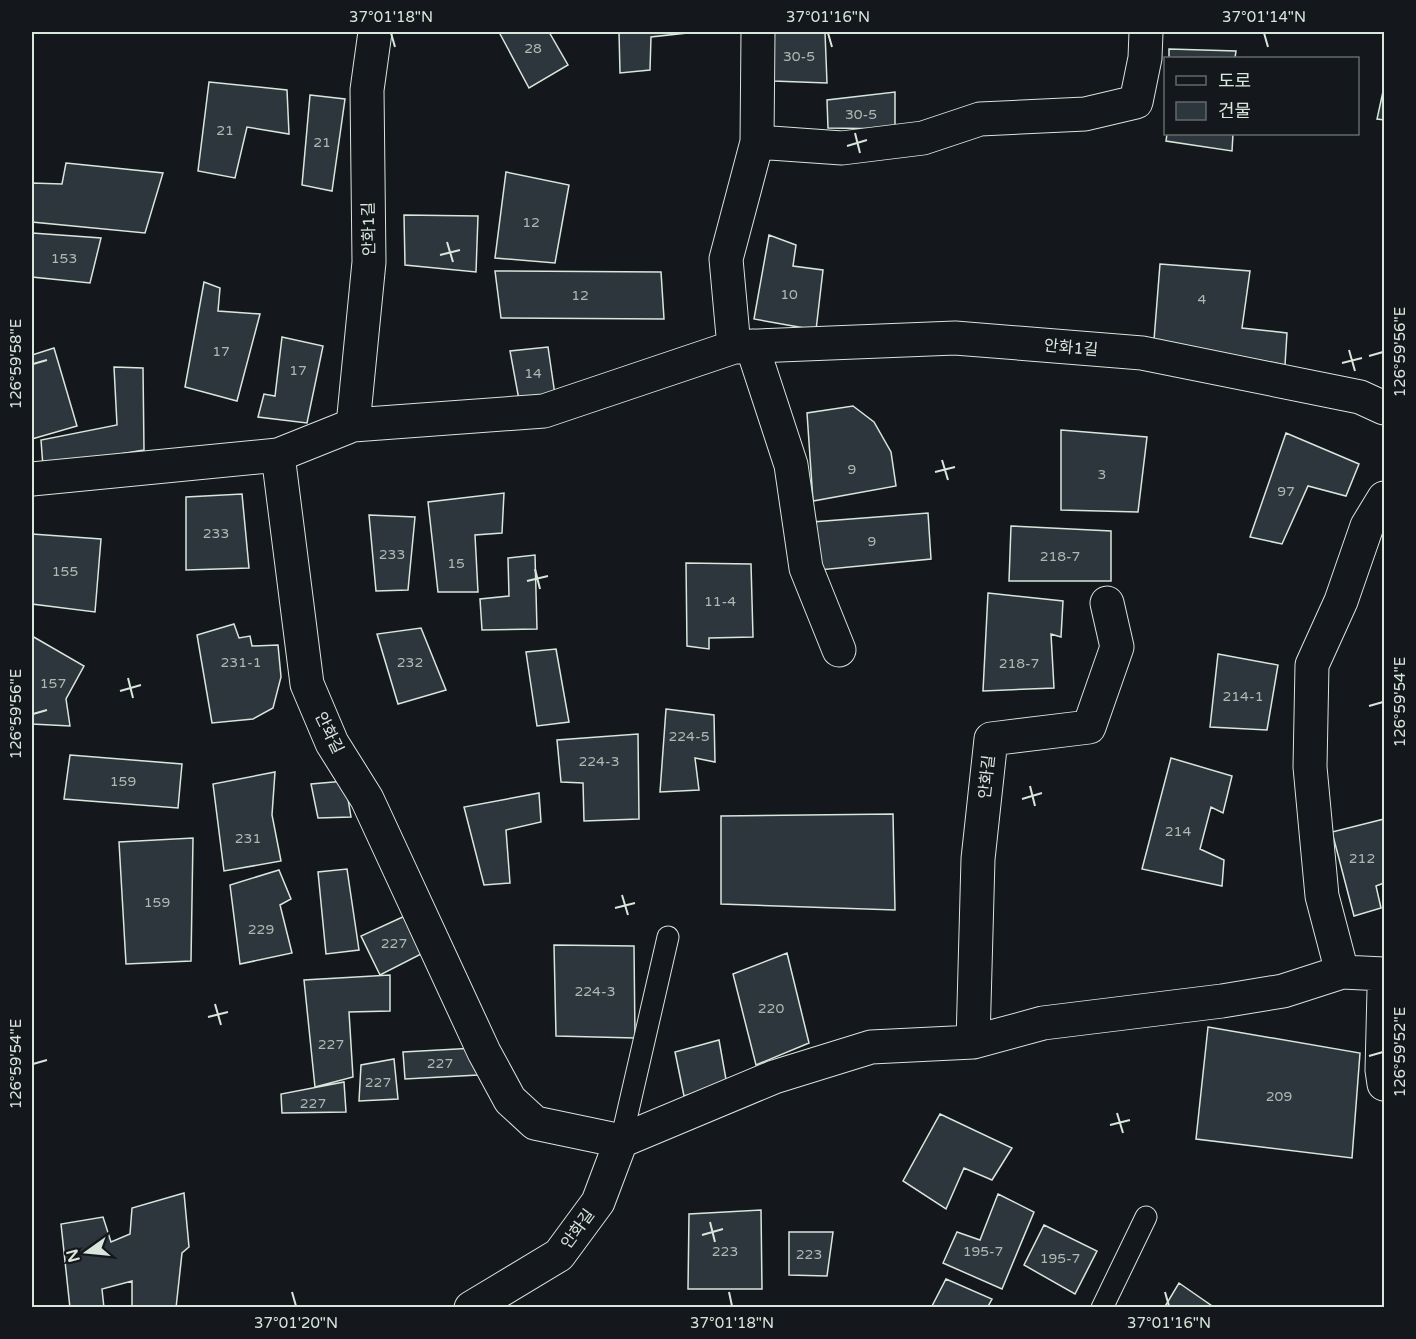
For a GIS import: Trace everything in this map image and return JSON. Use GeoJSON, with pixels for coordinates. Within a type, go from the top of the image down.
{"type":"FeatureCollection","features":[{"type":"Feature","properties":{"kind":"street","name":"안화1길"},"geometry":{"type":"LineString","coordinates":[[352,425],[369,262],[367,90],[375,32]]}},
{"type":"Feature","properties":{"kind":"street"},"geometry":{"type":"LineString","coordinates":[[758,32],[757,142],[726,259],[743,346],[791,465],[806,568],[839,650]]}},
{"type":"Feature","properties":{"kind":"street"},"geometry":{"type":"LineString","coordinates":[[757,142],[842,148],[923,138],[980,119],[1084,114],[1136,102],[1145,58],[1146,32]]}},
{"type":"Feature","properties":{"kind":"street","name":"안화1길"},"geometry":{"type":"LineString","coordinates":[[278,456],[352,425],[544,411],[743,346],[955,338],[1142,353],[1360,397],[1384,408]]}},
{"type":"Feature","properties":{"kind":"street"},"geometry":{"type":"LineString","coordinates":[[32,479],[278,456]]}},
{"type":"Feature","properties":{"kind":"street","name":"안화길"},"geometry":{"type":"LineString","coordinates":[[278,456],[307,684],[332,743],[367,799],[484,1052],[510,1100],[536,1123],[621,1142],[598,1202],[559,1255],[471,1308]]}},
{"type":"Feature","properties":{"kind":"street"},"geometry":{"type":"LineString","coordinates":[[1342,972],[1322,896],[1311,767],[1312,665],[1341,601],[1367,526],[1384,498]]}},
{"type":"Feature","properties":{"kind":"street","name":"안화길"},"geometry":{"type":"LineString","coordinates":[[973,1042],[978,860],[991,739],[1089,727],[1117,647],[1107,603]]}},
{"type":"Feature","properties":{"kind":"street"},"geometry":{"type":"LineString","coordinates":[[621,1142],[774,1077],[871,1047],[973,1042],[1043,1023],[1222,1001],[1283,991],[1342,972],[1384,974]]}},
{"type":"Feature","properties":{"kind":"street"},"geometry":{"type":"LineString","coordinates":[[1384,990],[1382,1070],[1384,1084]]}},
{"type":"Feature","properties":{"kind":"lane"},"geometry":{"type":"LineString","coordinates":[[621,1142],[668,938]]}},
{"type":"Feature","properties":{"kind":"lane"},"geometry":{"type":"LineString","coordinates":[[1102,1308],[1146,1217]]}},
{"type":"Feature","properties":{"kind":"building"},"geometry":{"type":"Polygon","coordinates":[[[499,32],[549,32],[568,65],[529,88],[499,32]]]}},
{"type":"Feature","properties":{"kind":"building"},"geometry":{"type":"Polygon","coordinates":[[[619,32],[687,33],[651,37],[650,70],[620,73],[619,32]]]}},
{"type":"Feature","properties":{"kind":"building"},"geometry":{"type":"Polygon","coordinates":[[[771,32],[825,32],[827,83],[773,81],[771,32]]]}},
{"type":"Feature","properties":{"kind":"building"},"geometry":{"type":"Polygon","coordinates":[[[1169,49],[1236,51],[1235,57],[1169,57],[1169,49]]]}},
{"type":"Feature","properties":{"kind":"building"},"geometry":{"type":"Polygon","coordinates":[[[209,82],[287,90],[289,134],[247,127],[235,178],[198,171],[209,82]]]}},
{"type":"Feature","properties":{"kind":"building"},"geometry":{"type":"Polygon","coordinates":[[[1384,87],[1384,120],[1377,119],[1384,87]]]}},
{"type":"Feature","properties":{"kind":"building"},"geometry":{"type":"Polygon","coordinates":[[[895,92],[895,129],[828,128],[827,100],[895,92]]]}},
{"type":"Feature","properties":{"kind":"building"},"geometry":{"type":"Polygon","coordinates":[[[310,95],[345,99],[332,191],[302,185],[310,95]]]}},
{"type":"Feature","properties":{"kind":"building"},"geometry":{"type":"Polygon","coordinates":[[[1167,135],[1233,135],[1232,151],[1166,141],[1167,135]]]}},
{"type":"Feature","properties":{"kind":"building"},"geometry":{"type":"Polygon","coordinates":[[[66,163],[163,173],[145,233],[32,222],[32,183],[62,184],[66,163]]]}},
{"type":"Feature","properties":{"kind":"building"},"geometry":{"type":"Polygon","coordinates":[[[506,172],[569,185],[555,263],[495,258],[506,172]]]}},
{"type":"Feature","properties":{"kind":"building"},"geometry":{"type":"Polygon","coordinates":[[[404,215],[478,216],[476,272],[405,265],[404,215]]]}},
{"type":"Feature","properties":{"kind":"building"},"geometry":{"type":"Polygon","coordinates":[[[32,233],[101,238],[90,283],[32,277],[32,233]]]}},
{"type":"Feature","properties":{"kind":"building"},"geometry":{"type":"Polygon","coordinates":[[[769,235],[796,245],[793,266],[823,270],[816,330],[754,319],[769,235]]]}},
{"type":"Feature","properties":{"kind":"building"},"geometry":{"type":"Polygon","coordinates":[[[1160,264],[1250,271],[1242,328],[1287,333],[1285,365],[1154,340],[1160,264]]]}},
{"type":"Feature","properties":{"kind":"building"},"geometry":{"type":"Polygon","coordinates":[[[495,271],[661,272],[664,319],[501,318],[495,271]]]}},
{"type":"Feature","properties":{"kind":"building"},"geometry":{"type":"Polygon","coordinates":[[[204,282],[220,288],[218,311],[260,314],[237,401],[185,387],[204,282]]]}},
{"type":"Feature","properties":{"kind":"building"},"geometry":{"type":"Polygon","coordinates":[[[282,337],[323,346],[307,423],[258,417],[264,394],[275,396],[282,337]]]}},
{"type":"Feature","properties":{"kind":"building"},"geometry":{"type":"Polygon","coordinates":[[[548,347],[555,395],[519,400],[510,351],[548,347]]]}},
{"type":"Feature","properties":{"kind":"building"},"geometry":{"type":"Polygon","coordinates":[[[54,348],[77,426],[32,439],[32,355],[54,348]]]}},
{"type":"Feature","properties":{"kind":"building"},"geometry":{"type":"Polygon","coordinates":[[[114,367],[143,368],[144,450],[43,467],[41,440],[117,425],[114,367]]]}},
{"type":"Feature","properties":{"kind":"building"},"geometry":{"type":"Polygon","coordinates":[[[853,406],[874,422],[891,452],[896,486],[813,501],[807,413],[853,406]]]}},
{"type":"Feature","properties":{"kind":"building"},"geometry":{"type":"Polygon","coordinates":[[[1061,430],[1147,437],[1138,512],[1061,510],[1061,430]]]}},
{"type":"Feature","properties":{"kind":"building"},"geometry":{"type":"Polygon","coordinates":[[[1286,433],[1359,464],[1346,496],[1308,486],[1282,544],[1250,537],[1286,433]]]}},
{"type":"Feature","properties":{"kind":"building"},"geometry":{"type":"Polygon","coordinates":[[[504,493],[502,533],[475,535],[478,592],[438,592],[428,502],[504,493]]]}},
{"type":"Feature","properties":{"kind":"building"},"geometry":{"type":"Polygon","coordinates":[[[242,494],[249,568],[186,570],[186,497],[242,494]]]}},
{"type":"Feature","properties":{"kind":"building"},"geometry":{"type":"Polygon","coordinates":[[[928,513],[931,559],[819,570],[812,522],[928,513]]]}},
{"type":"Feature","properties":{"kind":"building"},"geometry":{"type":"Polygon","coordinates":[[[369,515],[415,517],[408,590],[376,591],[369,515]]]}},
{"type":"Feature","properties":{"kind":"building"},"geometry":{"type":"Polygon","coordinates":[[[1011,526],[1111,531],[1111,581],[1009,581],[1011,526]]]}},
{"type":"Feature","properties":{"kind":"building"},"geometry":{"type":"Polygon","coordinates":[[[32,534],[101,539],[95,612],[32,604],[32,534]]]}},
{"type":"Feature","properties":{"kind":"building"},"geometry":{"type":"Polygon","coordinates":[[[535,555],[537,629],[482,630],[480,599],[509,596],[508,558],[535,555]]]}},
{"type":"Feature","properties":{"kind":"building"},"geometry":{"type":"Polygon","coordinates":[[[686,563],[751,564],[753,637],[709,638],[709,649],[687,646],[686,563]]]}},
{"type":"Feature","properties":{"kind":"building"},"geometry":{"type":"Polygon","coordinates":[[[988,593],[1063,601],[1061,637],[1051,634],[1054,688],[983,691],[988,593]]]}},
{"type":"Feature","properties":{"kind":"building"},"geometry":{"type":"Polygon","coordinates":[[[234,624],[239,638],[250,636],[252,646],[278,645],[281,677],[273,708],[253,719],[212,723],[197,635],[234,624]]]}},
{"type":"Feature","properties":{"kind":"building"},"geometry":{"type":"Polygon","coordinates":[[[421,628],[446,690],[398,704],[377,634],[421,628]]]}},
{"type":"Feature","properties":{"kind":"building"},"geometry":{"type":"Polygon","coordinates":[[[32,636],[84,666],[66,699],[70,726],[32,724],[32,636]]]}},
{"type":"Feature","properties":{"kind":"building"},"geometry":{"type":"Polygon","coordinates":[[[556,649],[569,722],[537,726],[526,652],[556,649]]]}},
{"type":"Feature","properties":{"kind":"building"},"geometry":{"type":"Polygon","coordinates":[[[1218,654],[1278,665],[1267,730],[1210,727],[1218,654]]]}},
{"type":"Feature","properties":{"kind":"building"},"geometry":{"type":"Polygon","coordinates":[[[666,709],[714,715],[715,762],[695,758],[699,790],[660,792],[666,709]]]}},
{"type":"Feature","properties":{"kind":"building"},"geometry":{"type":"Polygon","coordinates":[[[638,734],[639,819],[584,821],[583,783],[561,782],[557,740],[638,734]]]}},
{"type":"Feature","properties":{"kind":"building"},"geometry":{"type":"Polygon","coordinates":[[[70,755],[182,764],[178,808],[64,799],[70,755]]]}},
{"type":"Feature","properties":{"kind":"building"},"geometry":{"type":"Polygon","coordinates":[[[1171,758],[1232,776],[1223,813],[1211,807],[1200,849],[1224,860],[1222,886],[1142,869],[1171,758]]]}},
{"type":"Feature","properties":{"kind":"building"},"geometry":{"type":"Polygon","coordinates":[[[275,772],[272,815],[281,861],[224,871],[213,784],[275,772]]]}},
{"type":"Feature","properties":{"kind":"building"},"geometry":{"type":"Polygon","coordinates":[[[345,781],[351,817],[318,818],[311,784],[345,781]]]}},
{"type":"Feature","properties":{"kind":"building"},"geometry":{"type":"Polygon","coordinates":[[[539,793],[541,822],[506,830],[510,883],[484,885],[464,807],[539,793]]]}},
{"type":"Feature","properties":{"kind":"building"},"geometry":{"type":"Polygon","coordinates":[[[893,814],[895,910],[721,904],[721,816],[893,814]]]}},
{"type":"Feature","properties":{"kind":"building"},"geometry":{"type":"Polygon","coordinates":[[[1384,819],[1384,883],[1376,886],[1381,908],[1354,916],[1332,832],[1384,819]]]}},
{"type":"Feature","properties":{"kind":"building"},"geometry":{"type":"Polygon","coordinates":[[[193,838],[191,961],[126,964],[119,842],[193,838]]]}},
{"type":"Feature","properties":{"kind":"building"},"geometry":{"type":"Polygon","coordinates":[[[347,869],[359,950],[326,954],[318,872],[347,869]]]}},
{"type":"Feature","properties":{"kind":"building"},"geometry":{"type":"Polygon","coordinates":[[[279,870],[291,899],[280,905],[292,953],[240,964],[230,885],[279,870]]]}},
{"type":"Feature","properties":{"kind":"building"},"geometry":{"type":"Polygon","coordinates":[[[407,915],[429,950],[380,975],[361,936],[407,915]]]}},
{"type":"Feature","properties":{"kind":"building"},"geometry":{"type":"Polygon","coordinates":[[[554,945],[634,946],[635,1038],[556,1036],[554,945]]]}},
{"type":"Feature","properties":{"kind":"building"},"geometry":{"type":"Polygon","coordinates":[[[787,953],[809,1043],[756,1065],[733,974],[787,953]]]}},
{"type":"Feature","properties":{"kind":"building"},"geometry":{"type":"Polygon","coordinates":[[[390,975],[390,1011],[349,1012],[353,1077],[315,1087],[304,980],[390,975]]]}},
{"type":"Feature","properties":{"kind":"building"},"geometry":{"type":"Polygon","coordinates":[[[1208,1027],[1360,1053],[1352,1158],[1196,1139],[1208,1027]]]}},
{"type":"Feature","properties":{"kind":"building"},"geometry":{"type":"Polygon","coordinates":[[[719,1040],[727,1085],[684,1096],[675,1052],[719,1040]]]}},
{"type":"Feature","properties":{"kind":"building"},"geometry":{"type":"Polygon","coordinates":[[[475,1048],[478,1075],[405,1079],[403,1052],[475,1048]]]}},
{"type":"Feature","properties":{"kind":"building"},"geometry":{"type":"Polygon","coordinates":[[[394,1059],[398,1099],[359,1101],[361,1065],[394,1059]]]}},
{"type":"Feature","properties":{"kind":"building"},"geometry":{"type":"Polygon","coordinates":[[[344,1082],[346,1112],[282,1113],[281,1094],[344,1082]]]}},
{"type":"Feature","properties":{"kind":"building"},"geometry":{"type":"Polygon","coordinates":[[[940,1114],[1012,1148],[992,1180],[964,1168],[946,1209],[903,1181],[940,1114]]]}},
{"type":"Feature","properties":{"kind":"building"},"geometry":{"type":"Polygon","coordinates":[[[184,1193],[189,1247],[182,1253],[176,1308],[132,1308],[132,1281],[102,1289],[104,1308],[70,1308],[61,1224],[103,1217],[111,1242],[130,1234],[132,1208],[184,1193]]]}},
{"type":"Feature","properties":{"kind":"building"},"geometry":{"type":"Polygon","coordinates":[[[998,1194],[1034,1212],[1002,1289],[943,1263],[957,1232],[980,1240],[998,1194]]]}},
{"type":"Feature","properties":{"kind":"building"},"geometry":{"type":"Polygon","coordinates":[[[761,1210],[762,1289],[688,1289],[689,1214],[761,1210]]]}},
{"type":"Feature","properties":{"kind":"building"},"geometry":{"type":"Polygon","coordinates":[[[1044,1225],[1097,1251],[1075,1294],[1024,1265],[1044,1225]]]}},
{"type":"Feature","properties":{"kind":"building"},"geometry":{"type":"Polygon","coordinates":[[[789,1232],[833,1232],[827,1276],[789,1275],[789,1232]]]}},
{"type":"Feature","properties":{"kind":"building"},"geometry":{"type":"Polygon","coordinates":[[[946,1279],[992,1299],[987,1308],[931,1308],[946,1279]]]}},
{"type":"Feature","properties":{"kind":"building"},"geometry":{"type":"Polygon","coordinates":[[[1179,1283],[1215,1308],[1164,1308],[1179,1283]]]}}]}
